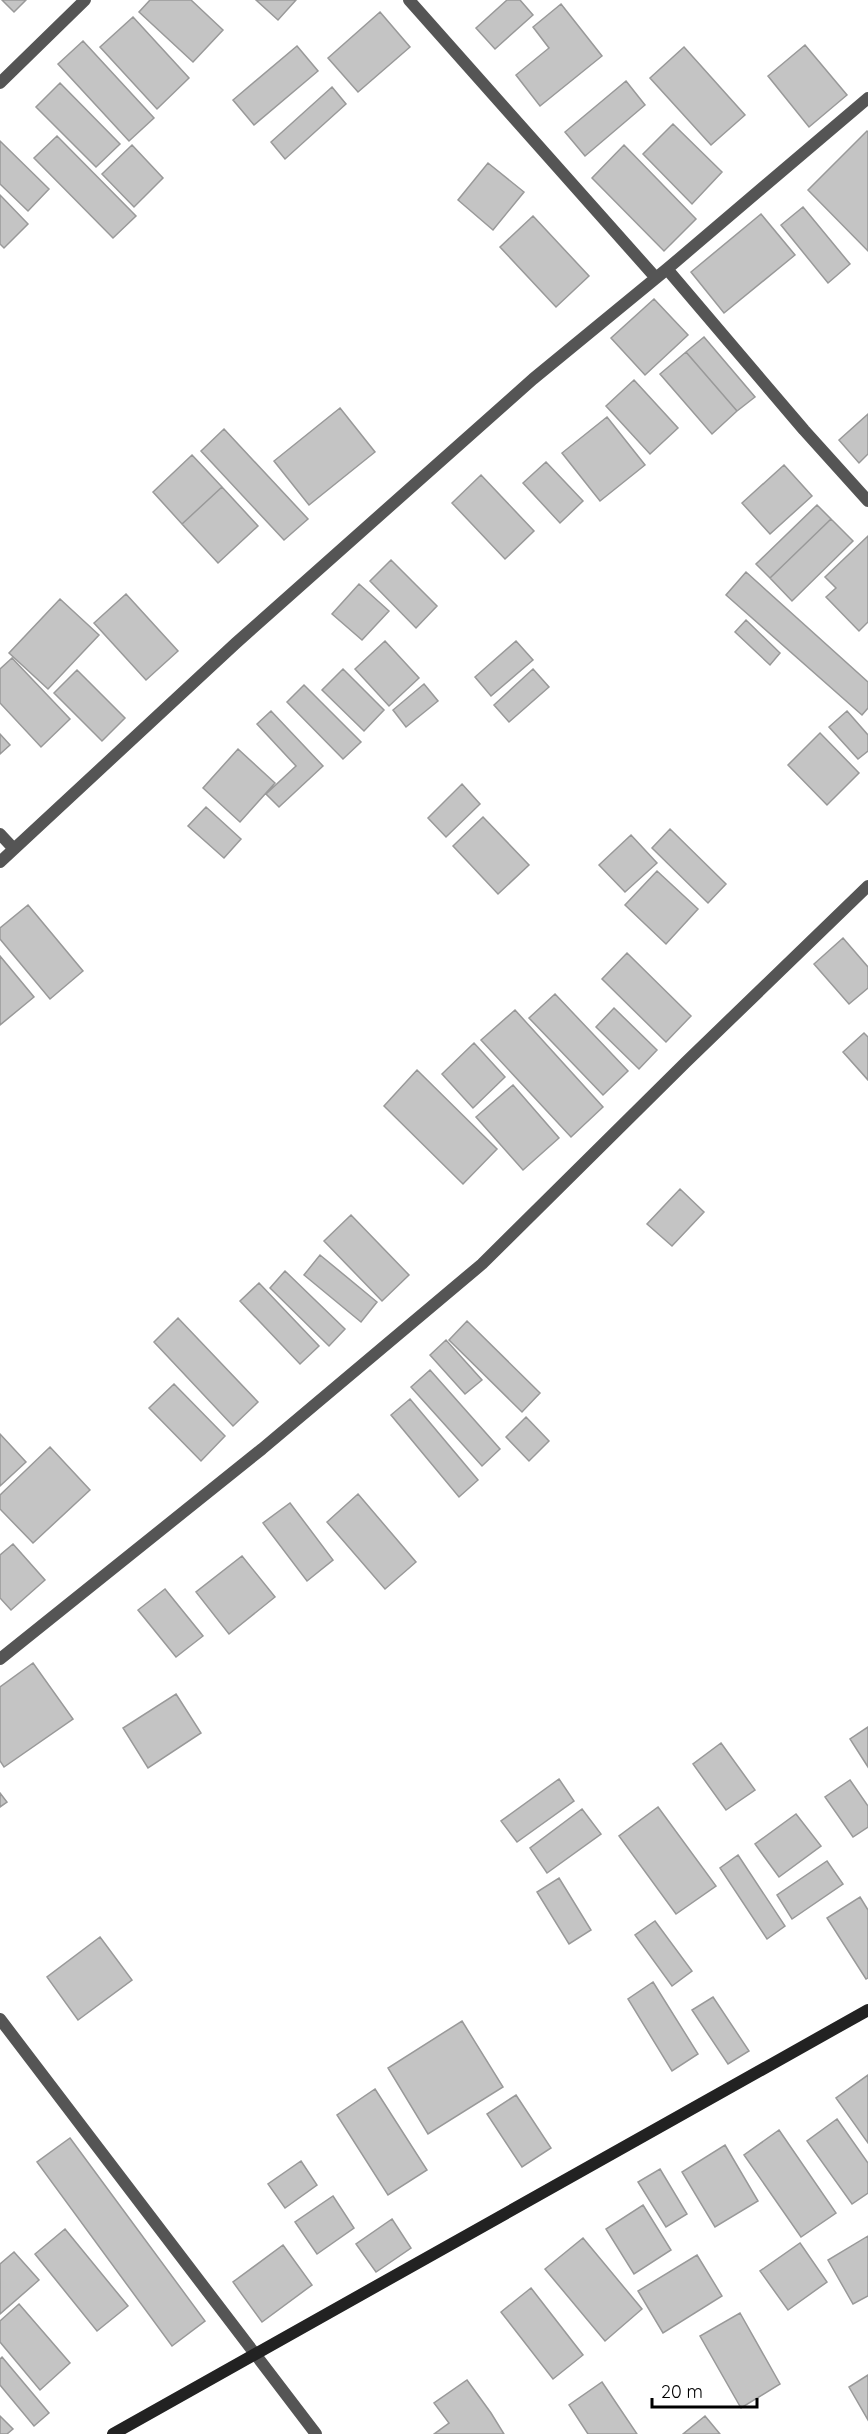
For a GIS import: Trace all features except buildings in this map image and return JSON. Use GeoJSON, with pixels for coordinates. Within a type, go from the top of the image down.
{"type":"FeatureCollection","features":[{"type":"Feature","properties":{"kind":"main road"},"geometry":{"type":"LineString","coordinates":[[113,2434],[868,2010]]}},
{"type":"Feature","properties":{"kind":"street"},"geometry":{"type":"LineString","coordinates":[[0,82],[85,0]]}},
{"type":"Feature","properties":{"kind":"street"},"geometry":{"type":"LineString","coordinates":[[409,0],[656,278]]}},
{"type":"Feature","properties":{"kind":"street"},"geometry":{"type":"LineString","coordinates":[[0,862],[236,644],[533,379],[667,270],[868,98]]}},
{"type":"Feature","properties":{"kind":"street"},"geometry":{"type":"LineString","coordinates":[[667,270],[868,501]]}},
{"type":"Feature","properties":{"kind":"street"},"geometry":{"type":"LineString","coordinates":[[0,834],[14,849]]}},
{"type":"Feature","properties":{"kind":"street"},"geometry":{"type":"LineString","coordinates":[[0,1659],[262,1449],[482,1264],[694,1053],[868,886]]}},
{"type":"Feature","properties":{"kind":"street"},"geometry":{"type":"LineString","coordinates":[[0,2019],[316,2434]]}}]}
